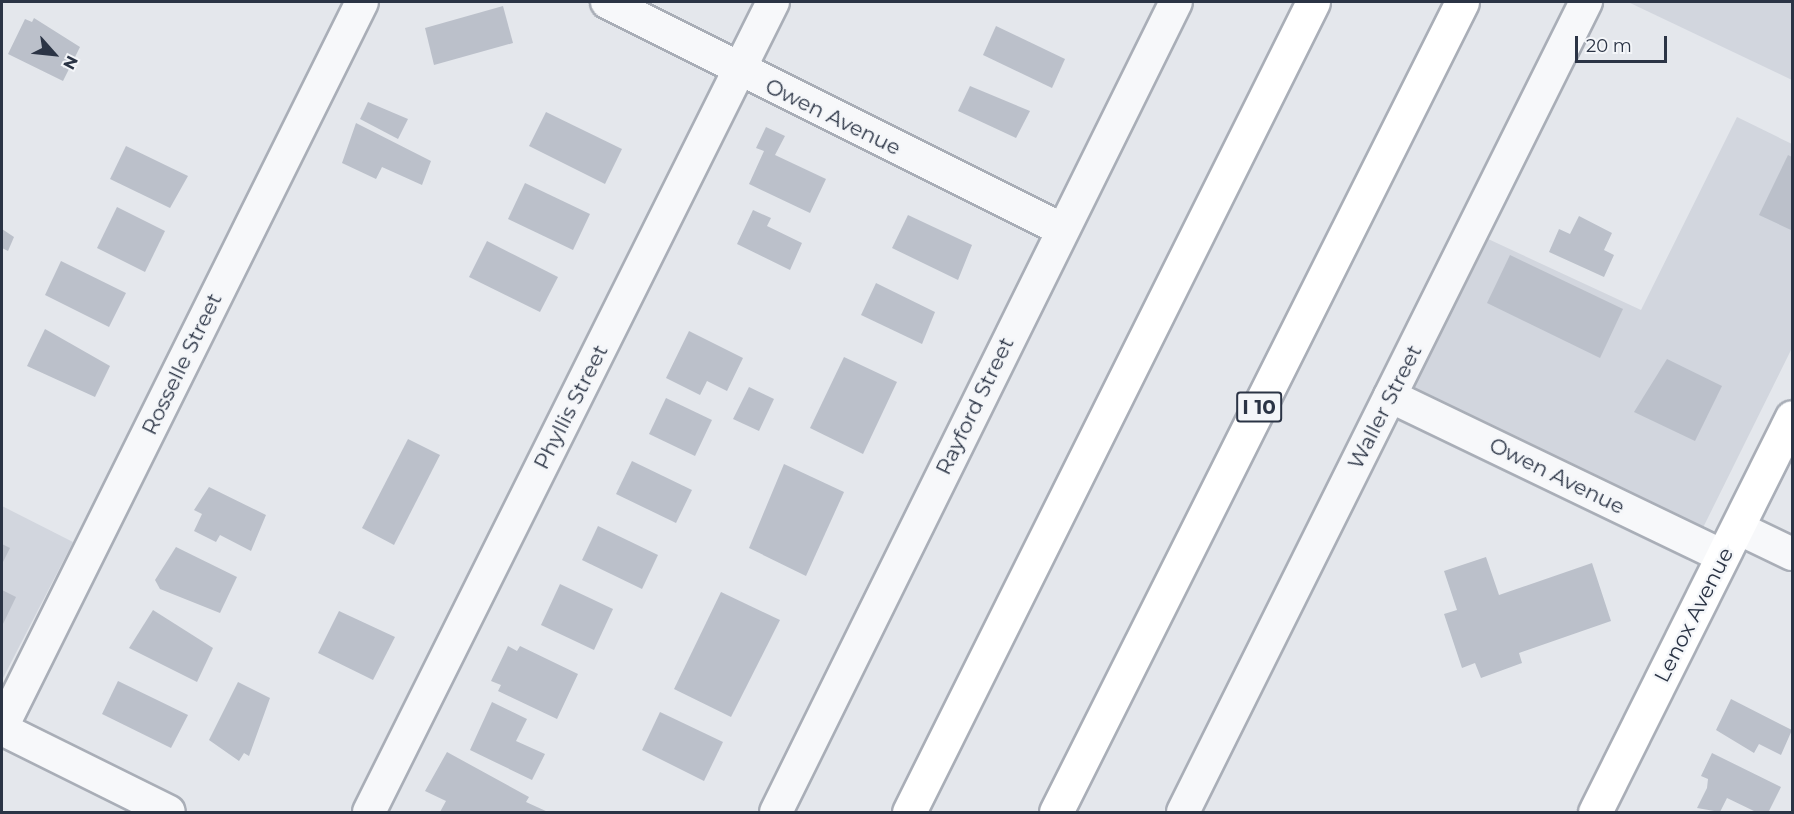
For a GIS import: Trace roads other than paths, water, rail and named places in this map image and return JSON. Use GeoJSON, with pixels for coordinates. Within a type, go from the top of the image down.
{"type":"FeatureCollection","features":[{"type":"Feature","properties":{"kind":"main road"},"geometry":{"type":"LineString","coordinates":[[909,813],[1313,2]]}},
{"type":"Feature","properties":{"kind":"main road","name":"I 10"},"geometry":{"type":"LineString","coordinates":[[1056,813],[1462,2]]}},
{"type":"Feature","properties":{"kind":"main road","name":"Lenox Avenue"},"geometry":{"type":"LineString","coordinates":[[1595,813],[1792,417]]}},
{"type":"Feature","properties":{"kind":"street","name":"Rosselle Street"},"geometry":{"type":"LineString","coordinates":[[2,728],[362,2]]}},
{"type":"Feature","properties":{"kind":"street","name":"Owen Avenue"},"geometry":{"type":"LineString","coordinates":[[607,2],[1061,229]]}},
{"type":"Feature","properties":{"kind":"street","name":"Phyllis Street"},"geometry":{"type":"LineString","coordinates":[[369,813],[773,2]]}},
{"type":"Feature","properties":{"kind":"street","name":"Rayford Street"},"geometry":{"type":"LineString","coordinates":[[776,813],[1061,229],[1176,2]]}},
{"type":"Feature","properties":{"kind":"street","name":"Waller Street"},"geometry":{"type":"LineString","coordinates":[[1183,813],[1586,2]]}},
{"type":"Feature","properties":{"kind":"street","name":"Owen Avenue"},"geometry":{"type":"LineString","coordinates":[[1390,396],[1723,556]]}},
{"type":"Feature","properties":{"kind":"street"},"geometry":{"type":"LineString","coordinates":[[1738,528],[1792,554]]}},
{"type":"Feature","properties":{"kind":"street"},"geometry":{"type":"LineString","coordinates":[[2,728],[169,813]]}}]}
